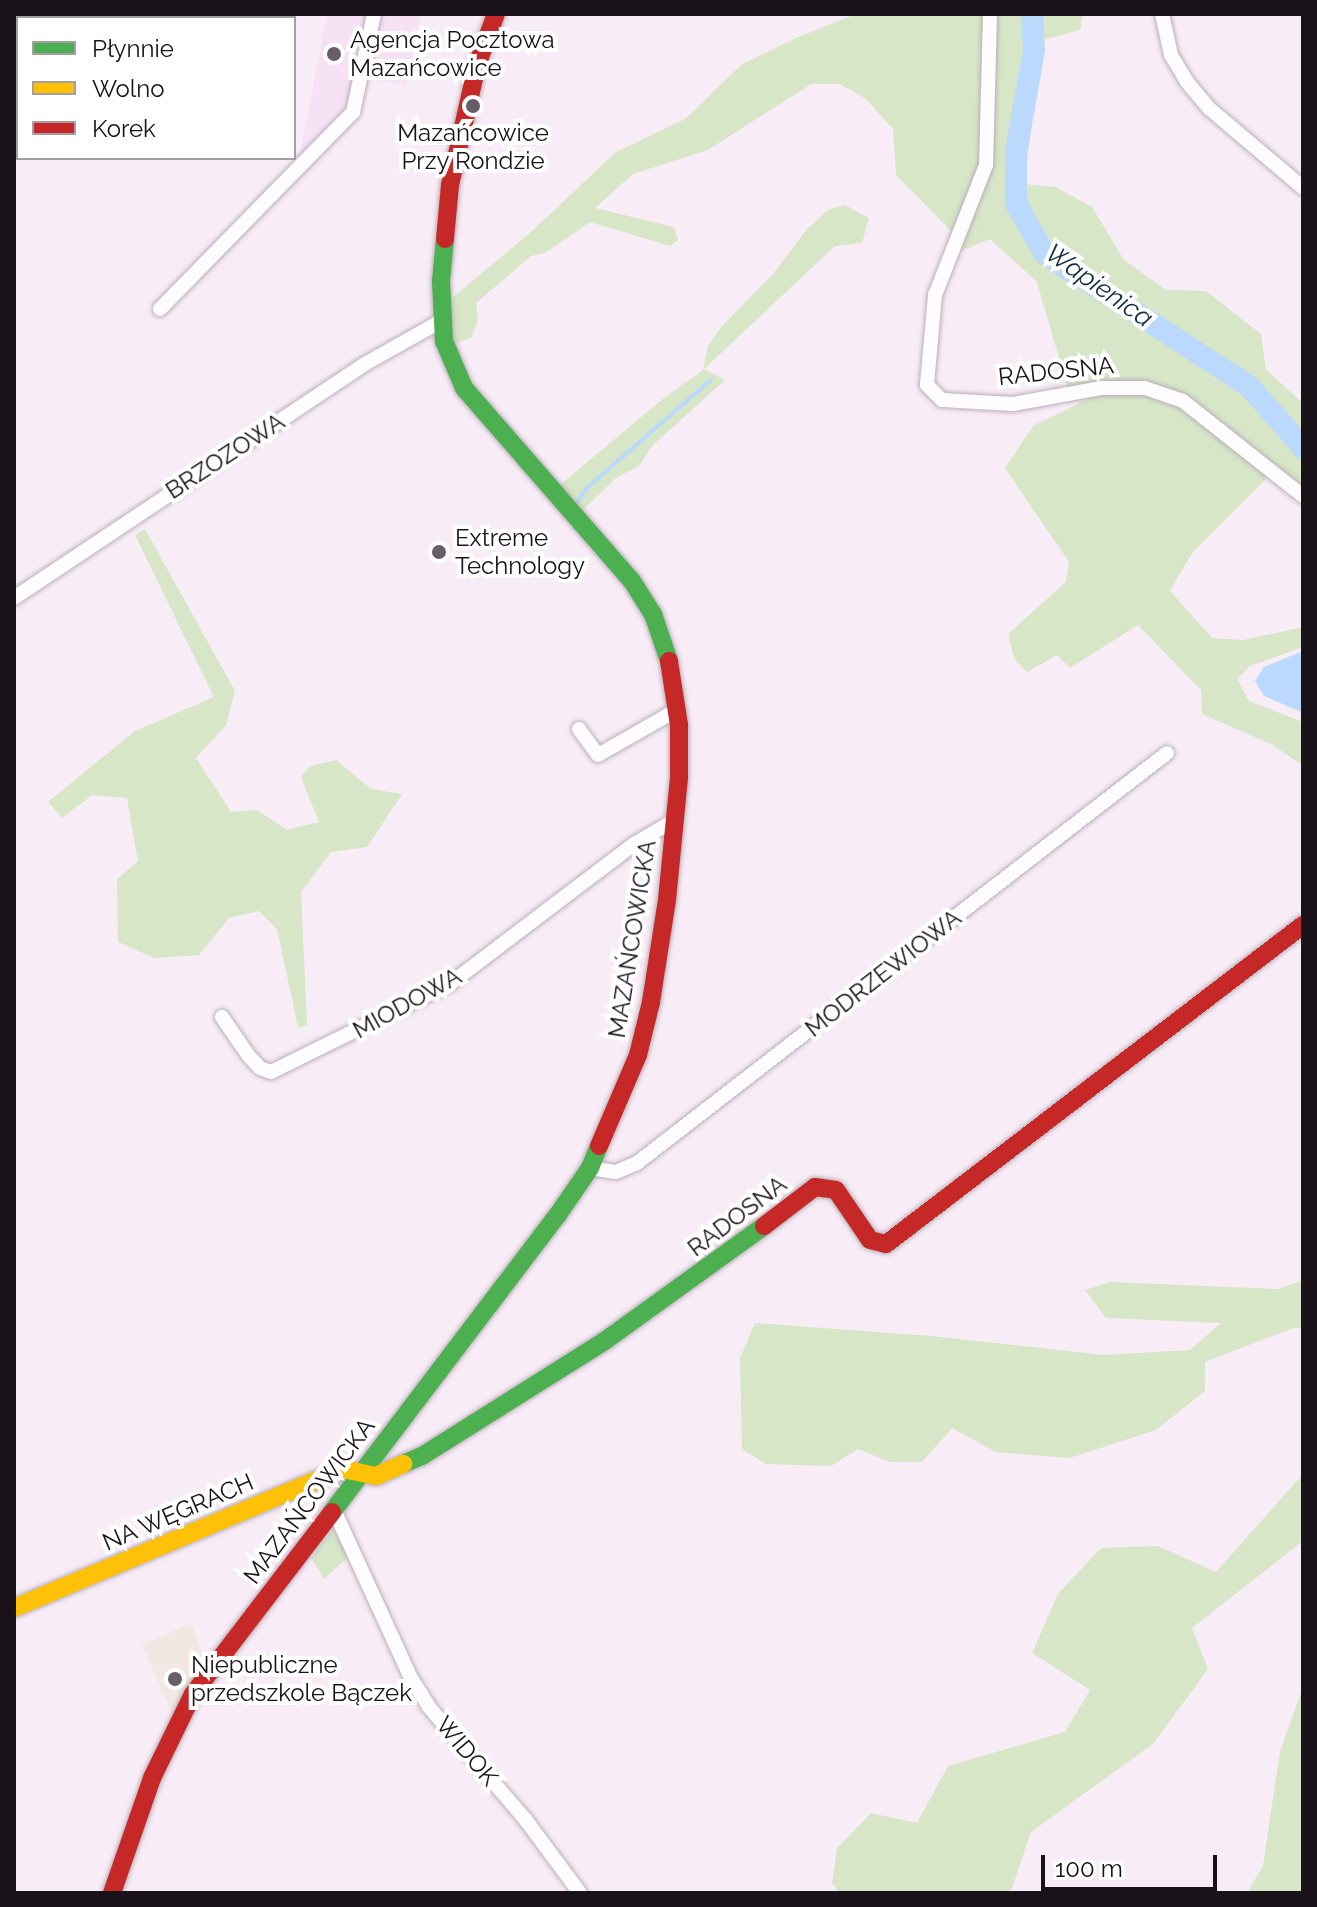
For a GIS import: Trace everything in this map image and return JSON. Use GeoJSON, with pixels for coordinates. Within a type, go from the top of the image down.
{"type":"FeatureCollection","features":[{"type":"Feature","properties":{"kind":"street"},"geometry":{"type":"LineString","coordinates":[[160,309],[353,112],[374,14]]}},
{"type":"Feature","properties":{"kind":"street"},"geometry":{"type":"LineString","coordinates":[[477,65],[481,14]]}},
{"type":"Feature","properties":{"kind":"street","name":"MAZAŃCOWICKA"},"geometry":{"type":"LineString","coordinates":[[112,1893],[152,1778],[193,1694],[557,1216],[590,1168],[638,1055],[651,1002],[679,777],[677,710],[672,672],[653,614],[609,552],[464,388],[452,364],[441,321],[450,185],[477,65],[496,14]]}},
{"type":"Feature","properties":{"kind":"street","name":"RADOSNA"},"geometry":{"type":"LineString","coordinates":[[990,14],[986,165],[935,295],[927,385],[942,400],[1013,404],[1101,388],[1145,388],[1183,401],[1303,496]]}},
{"type":"Feature","properties":{"kind":"street"},"geometry":{"type":"LineString","coordinates":[[1162,14],[1171,55],[1187,82],[1210,109],[1303,188]]}},
{"type":"Feature","properties":{"kind":"street","name":"BRZOZOWA"},"geometry":{"type":"LineString","coordinates":[[14,598],[363,365],[441,321]]}},
{"type":"Feature","properties":{"kind":"street"},"geometry":{"type":"LineString","coordinates":[[579,729],[598,755],[677,710]]}},
{"type":"Feature","properties":{"kind":"street","name":"MODRZEWIOWA"},"geometry":{"type":"LineString","coordinates":[[590,1168],[616,1172],[637,1163],[1167,753]]}},
{"type":"Feature","properties":{"kind":"street","name":"MIODOWA"},"geometry":{"type":"LineString","coordinates":[[222,1017],[248,1055],[260,1068],[271,1072],[451,983],[634,844],[675,820]]}},
{"type":"Feature","properties":{"kind":"street","name":"RADOSNA"},"geometry":{"type":"LineString","coordinates":[[362,1472],[376,1476],[422,1456],[618,1332],[815,1187],[836,1190],[870,1240],[886,1244],[1303,925]]}},
{"type":"Feature","properties":{"kind":"street","name":"NA WĘGRACH"},"geometry":{"type":"LineString","coordinates":[[14,1608],[343,1469],[362,1472]]}},
{"type":"Feature","properties":{"kind":"street","name":"WIDOK"},"geometry":{"type":"LineString","coordinates":[[334,1510],[411,1678],[429,1707],[525,1819],[580,1893]]}},
{"type":"Feature","properties":{"kind":"shaded area"},"geometry":{"type":"Polygon","coordinates":[[[327,14],[369,14],[350,109],[299,160],[327,14]]]}},
{"type":"Feature","properties":{"kind":"shaded area"},"geometry":{"type":"Polygon","coordinates":[[[377,14],[421,14],[406,85],[365,78],[377,14]]]}},
{"type":"Feature","properties":{"kind":"shaded area","name":"Niepubliczne przedszkole Bączek"},"geometry":{"type":"Polygon","coordinates":[[[191,1623],[206,1664],[172,1714],[142,1645],[191,1623]]]}},
{"type":"Feature","properties":{"kind":"green space"},"geometry":{"type":"Polygon","coordinates":[[[856,14],[986,14],[982,165],[953,233],[896,175],[893,129],[866,99],[840,84],[811,84],[708,150],[633,174],[595,208],[674,227],[678,240],[670,246],[590,222],[545,253],[531,256],[476,303],[478,320],[471,338],[453,344],[451,299],[531,232],[616,152],[685,119],[741,65],[856,14]]]}},
{"type":"Feature","properties":{"kind":"green space"},"geometry":{"type":"Polygon","coordinates":[[[995,14],[1083,14],[1080,30],[1043,40],[1024,184],[1055,187],[1092,207],[1124,260],[1166,290],[1206,291],[1261,334],[1266,370],[1303,403],[1303,490],[1146,385],[1068,389],[1037,282],[990,239],[956,253],[988,167],[995,14]]]}},
{"type":"Feature","properties":{"kind":"green space"},"geometry":{"type":"Polygon","coordinates":[[[14,54],[16,54],[14,121],[14,54]]]}},
{"type":"Feature","properties":{"kind":"green space"},"geometry":{"type":"Polygon","coordinates":[[[845,205],[869,218],[862,243],[835,246],[704,369],[725,380],[653,445],[639,466],[617,477],[583,510],[560,485],[664,398],[703,370],[708,346],[722,326],[773,274],[807,229],[828,210],[845,205]]]}},
{"type":"Feature","properties":{"kind":"green space"},"geometry":{"type":"Polygon","coordinates":[[[1102,392],[1145,392],[1182,405],[1271,474],[1192,553],[1170,591],[1212,638],[1243,640],[1303,627],[1303,647],[1250,666],[1237,679],[1249,701],[1303,722],[1303,766],[1273,745],[1202,714],[1201,690],[1138,625],[1070,668],[1057,655],[1027,672],[1015,660],[1008,634],[1066,582],[1069,562],[1005,468],[1033,426],[1102,392]]]}},
{"type":"Feature","properties":{"kind":"green space"},"geometry":{"type":"Polygon","coordinates":[[[145,529],[235,691],[226,725],[196,758],[231,812],[257,810],[287,830],[319,822],[301,777],[310,766],[336,760],[371,789],[402,794],[367,847],[331,852],[301,892],[307,1026],[298,1027],[277,929],[259,911],[229,918],[199,955],[154,958],[118,942],[117,879],[138,861],[127,798],[92,795],[62,818],[48,802],[135,731],[214,697],[135,535],[145,529]]]}},
{"type":"Feature","properties":{"kind":"green space"},"geometry":{"type":"Polygon","coordinates":[[[1303,1280],[1303,1328],[1293,1328],[1205,1362],[1205,1391],[1156,1430],[1069,1458],[996,1452],[952,1428],[922,1462],[890,1462],[858,1449],[831,1466],[766,1464],[742,1449],[740,1358],[755,1323],[931,1336],[1104,1355],[1190,1350],[1221,1323],[1106,1318],[1085,1290],[1110,1282],[1278,1289],[1303,1280]]]}},
{"type":"Feature","properties":{"kind":"green space"},"geometry":{"type":"Polygon","coordinates":[[[1303,1474],[1303,1541],[1192,1628],[1208,1669],[1153,1744],[1031,1832],[1012,1888],[1007,1893],[840,1893],[832,1883],[837,1848],[871,1813],[917,1823],[948,1766],[1065,1732],[1090,1690],[1032,1653],[1058,1594],[1101,1548],[1158,1546],[1216,1572],[1303,1474]]]}},
{"type":"Feature","properties":{"kind":"green space"},"geometry":{"type":"Polygon","coordinates":[[[333,1529],[349,1556],[324,1579],[311,1558],[333,1529]]]}},
{"type":"Feature","properties":{"kind":"green space"},"geometry":{"type":"Polygon","coordinates":[[[1303,1687],[1303,1893],[1247,1893],[1263,1866],[1280,1751],[1303,1687]]]}},
{"type":"Feature","properties":{"kind":"water"},"geometry":{"type":"Polygon","coordinates":[[[1303,651],[1303,713],[1264,696],[1255,681],[1264,667],[1303,651]]]}},
{"type":"Feature","properties":{"kind":"waterway","name":"Wapienica"},"geometry":{"type":"LineString","coordinates":[[1032,14],[1034,50],[1016,152],[1016,203],[1044,253],[1250,387],[1303,448]]}},
{"type":"Feature","properties":{"kind":"waterway"},"geometry":{"type":"LineString","coordinates":[[576,503],[587,488],[711,380]]}},
{"type":"Feature","properties":{"kind":"traffic: fast"},"geometry":{"type":"LineString","coordinates":[[445,239],[441,281],[444,341],[464,388],[632,581],[653,614],[669,661]]}},
{"type":"Feature","properties":{"kind":"traffic: fast"},"geometry":{"type":"LineString","coordinates":[[332,1512],[557,1216],[590,1168],[599,1146]]}},
{"type":"Feature","properties":{"kind":"traffic: fast"},"geometry":{"type":"LineString","coordinates":[[403,1464],[422,1456],[606,1340],[764,1226]]}},
{"type":"Feature","properties":{"kind":"traffic: slow"},"geometry":{"type":"LineString","coordinates":[[14,1608],[343,1469],[376,1476],[403,1464]]}},
{"type":"Feature","properties":{"kind":"traffic: jam"},"geometry":{"type":"LineString","coordinates":[[445,239],[450,185],[477,65],[496,14]]}},
{"type":"Feature","properties":{"kind":"traffic: jam"},"geometry":{"type":"LineString","coordinates":[[599,1146],[638,1055],[651,1002],[667,900],[679,777],[679,725],[669,661]]}},
{"type":"Feature","properties":{"kind":"traffic: jam"},"geometry":{"type":"LineString","coordinates":[[764,1226],[815,1187],[836,1190],[870,1240],[886,1244],[1303,925]]}},
{"type":"Feature","properties":{"kind":"traffic: jam"},"geometry":{"type":"LineString","coordinates":[[112,1893],[152,1778],[193,1694],[332,1512]]}},
{"type":"Feature","properties":{"kind":"place","name":"Agencja Pocztowa Mazańcowice"},"geometry":{"type":"Point","coordinates":[334,54]}},
{"type":"Feature","properties":{"kind":"place","name":"Mazańcowice Przy Rondzie"},"geometry":{"type":"Point","coordinates":[473,106]}},
{"type":"Feature","properties":{"kind":"place","name":"Extreme Technology"},"geometry":{"type":"Point","coordinates":[439,552]}},
{"type":"Feature","properties":{"kind":"place","name":"Niepubliczne przedszkole Bączek"},"geometry":{"type":"Point","coordinates":[175,1679]}}]}
